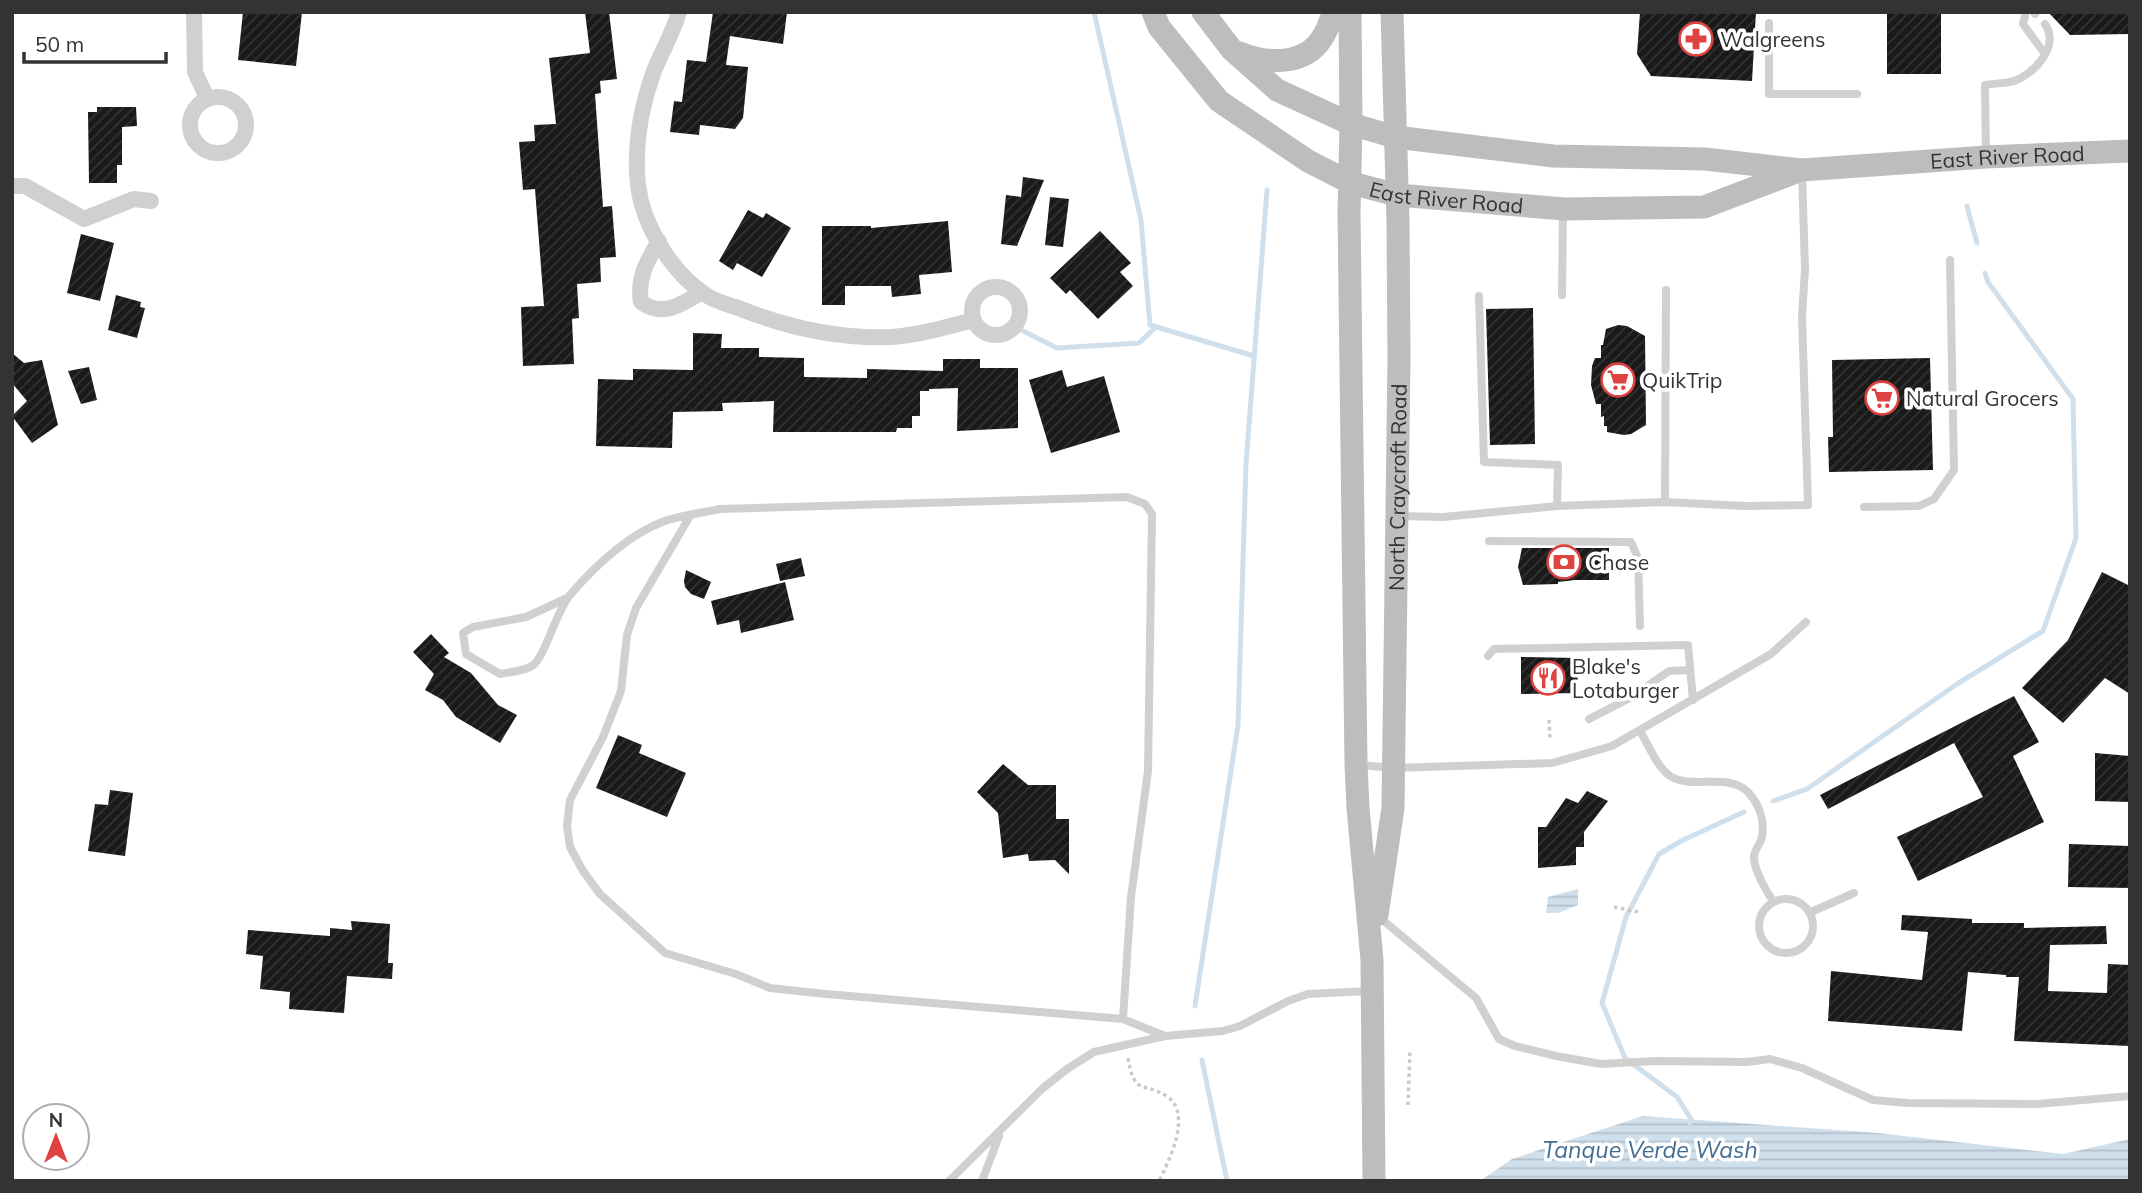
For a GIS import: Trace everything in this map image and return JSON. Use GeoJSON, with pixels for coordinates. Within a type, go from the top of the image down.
{"type":"FeatureCollection","features":[{"type":"Feature","properties":{"kind":"main road","name":"East River Road"},"geometry":{"type":"LineString","coordinates":[[1153,12],[1159,27],[1219,101],[1308,161],[1351,183],[1397,195],[1563,209],[1704,207],[1802,170]]}},
{"type":"Feature","properties":{"kind":"main road","name":"East River Road"},"geometry":{"type":"LineString","coordinates":[[1203,12],[1232,50],[1277,90],[1351,124],[1395,137],[1553,156],[1705,159],[1802,170],[1986,157],[2130,151]]}},
{"type":"Feature","properties":{"kind":"main road"},"geometry":{"type":"LineString","coordinates":[[1232,50],[1265,61],[1285,61],[1313,48],[1322,39],[1334,12]]}},
{"type":"Feature","properties":{"kind":"main road","name":"North Craycroft Road"},"geometry":{"type":"LineString","coordinates":[[1350,12],[1352,562],[1356,764],[1371,960],[1374,1181]]}},
{"type":"Feature","properties":{"kind":"main road","name":"North Craycroft Road"},"geometry":{"type":"LineString","coordinates":[[1371,960],[1393,808],[1394,768],[1398,516],[1397,195],[1392,12]]}},
{"type":"Feature","properties":{"kind":"street"},"geometry":{"type":"LineString","coordinates":[[194,12],[195,72],[207,98]]}},
{"type":"Feature","properties":{"kind":"street"},"geometry":{"type":"LineString","coordinates":[[679,12],[675,28],[654,70],[640,119],[637,150],[638,187],[649,222],[666,254],[686,279],[707,296],[780,324],[831,334],[892,337],[974,320]]}},
{"type":"Feature","properties":{"kind":"street"},"geometry":{"type":"LineString","coordinates":[[12,186],[26,186],[84,219],[134,199],[151,201]]}},
{"type":"Feature","properties":{"kind":"street"},"geometry":{"type":"LineString","coordinates":[[659,241],[645,264],[641,277],[641,302],[649,308],[675,308],[702,292]]}},
{"type":"Feature","properties":{"kind":"lane"},"geometry":{"type":"LineString","coordinates":[[2026,12],[2023,24],[2045,54]]}},
{"type":"Feature","properties":{"kind":"lane"},"geometry":{"type":"LineString","coordinates":[[1769,23],[1769,94],[1857,94]]}},
{"type":"Feature","properties":{"kind":"lane"},"geometry":{"type":"LineString","coordinates":[[1986,157],[1985,85],[2018,80],[2039,63],[2050,40],[2045,24]]}},
{"type":"Feature","properties":{"kind":"lane"},"geometry":{"type":"LineString","coordinates":[[1398,516],[1443,517],[1557,506],[1665,502],[1745,506],[1808,505],[1802,316],[1802,170]]}},
{"type":"Feature","properties":{"kind":"lane"},"geometry":{"type":"LineString","coordinates":[[1562,295],[1563,209]]}},
{"type":"Feature","properties":{"kind":"lane"},"geometry":{"type":"LineString","coordinates":[[1864,507],[1919,506],[1934,499],[1954,470],[1950,260]]}},
{"type":"Feature","properties":{"kind":"lane"},"geometry":{"type":"LineString","coordinates":[[1665,502],[1666,290]]}},
{"type":"Feature","properties":{"kind":"lane"},"geometry":{"type":"LineString","coordinates":[[1479,296],[1484,462],[1558,465],[1557,506]]}},
{"type":"Feature","properties":{"kind":"lane"},"geometry":{"type":"LineString","coordinates":[[567,598],[526,617],[472,627],[463,633],[466,654],[500,674],[532,667],[542,653],[567,598],[598,567],[629,542],[663,522],[720,509],[1127,497],[1146,504],[1152,514],[1148,771],[1130,897],[1123,1019]]}},
{"type":"Feature","properties":{"kind":"lane"},"geometry":{"type":"LineString","coordinates":[[690,516],[636,608],[627,635],[621,691],[603,737],[570,800],[567,826],[570,847],[600,894],[665,953],[736,974],[770,988],[1123,1019],[1165,1036]]}},
{"type":"Feature","properties":{"kind":"lane"},"geometry":{"type":"LineString","coordinates":[[1489,541],[1631,542],[1638,558],[1640,626]]}},
{"type":"Feature","properties":{"kind":"lane"},"geometry":{"type":"LineString","coordinates":[[1356,764],[1394,768],[1552,763],[1612,746],[1771,654],[1806,622]]}},
{"type":"Feature","properties":{"kind":"lane"},"geometry":{"type":"LineString","coordinates":[[1488,656],[1494,649],[1688,645],[1693,700]]}},
{"type":"Feature","properties":{"kind":"lane"},"geometry":{"type":"LineString","coordinates":[[1589,719],[1630,698],[1669,671],[1690,670]]}},
{"type":"Feature","properties":{"kind":"lane"},"geometry":{"type":"LineString","coordinates":[[1640,731],[1664,771],[1671,777],[1689,782],[1728,783],[1740,786],[1748,793],[1760,810],[1762,836],[1754,857],[1761,882],[1773,901]]}},
{"type":"Feature","properties":{"kind":"lane"},"geometry":{"type":"LineString","coordinates":[[1811,912],[1854,893]]}},
{"type":"Feature","properties":{"kind":"lane"},"geometry":{"type":"LineString","coordinates":[[1790,898],[1805,905],[1811,912],[1814,929],[1806,945],[1798,951],[1779,952],[1764,942],[1760,933],[1761,915],[1773,901],[1790,898]]}},
{"type":"Feature","properties":{"kind":"lane"},"geometry":{"type":"LineString","coordinates":[[1377,915],[1476,998],[1499,1039],[1515,1046],[1556,1056],[1601,1064],[1655,1061],[1747,1062],[1770,1059],[1802,1068],[1873,1100],[1908,1103],[2038,1104],[2130,1096]]}},
{"type":"Feature","properties":{"kind":"lane"},"geometry":{"type":"LineString","coordinates":[[949,1181],[1026,1105],[1067,1069],[1094,1052],[1165,1036],[1223,1031],[1240,1026],[1288,1001],[1308,994],[1372,991]]}},
{"type":"Feature","properties":{"kind":"lane"},"geometry":{"type":"LineString","coordinates":[[982,1181],[1000,1133]]}},
{"type":"Feature","properties":{"kind":"path"},"geometry":{"type":"LineString","coordinates":[[1549,720],[1550,740]]}},
{"type":"Feature","properties":{"kind":"path"},"geometry":{"type":"LineString","coordinates":[[1614,907],[1639,912]]}},
{"type":"Feature","properties":{"kind":"path"},"geometry":{"type":"LineString","coordinates":[[1126,1045],[1131,1077],[1135,1083],[1168,1097],[1177,1113],[1176,1137],[1171,1157],[1159,1181]]}},
{"type":"Feature","properties":{"kind":"path"},"geometry":{"type":"LineString","coordinates":[[1408,1105],[1410,1050]]}},
{"type":"Feature","properties":{"kind":"water"},"geometry":{"type":"Polygon","coordinates":[[[1578,889],[1578,905],[1558,913],[1546,913],[1548,897],[1578,889]]]}},
{"type":"Feature","properties":{"kind":"water","name":"Tanque Verde Wash"},"geometry":{"type":"Polygon","coordinates":[[[1643,1116],[1878,1133],[2063,1154],[2130,1139],[2130,1181],[1480,1181],[1512,1159],[1643,1116]]]}},
{"type":"Feature","properties":{"kind":"building"},"geometry":{"type":"Polygon","coordinates":[[[243,12],[302,12],[296,66],[238,60],[243,12]]]}},
{"type":"Feature","properties":{"kind":"building"},"geometry":{"type":"Polygon","coordinates":[[[585,12],[609,12],[617,79],[600,81],[601,93],[595,94],[603,207],[612,206],[616,257],[600,258],[601,282],[577,284],[579,318],[572,319],[574,364],[523,366],[521,307],[544,306],[535,189],[523,190],[519,142],[535,141],[534,125],[556,124],[549,58],[590,53],[585,12]]]}},
{"type":"Feature","properties":{"kind":"building"},"geometry":{"type":"Polygon","coordinates":[[[713,12],[787,12],[783,44],[730,36],[726,65],[748,67],[743,118],[735,129],[700,125],[699,135],[670,132],[674,101],[682,102],[687,60],[706,62],[713,12]]]}},
{"type":"Feature","properties":{"kind":"building","name":"Walgreens"},"geometry":{"type":"Polygon","coordinates":[[[1640,12],[1756,12],[1752,81],[1651,76],[1637,54],[1640,12]]]}},
{"type":"Feature","properties":{"kind":"building"},"geometry":{"type":"Polygon","coordinates":[[[1887,12],[1941,12],[1941,74],[1887,74],[1887,12]]]}},
{"type":"Feature","properties":{"kind":"building"},"geometry":{"type":"Polygon","coordinates":[[[2048,12],[2130,12],[2130,34],[2070,35],[2048,12]]]}},
{"type":"Feature","properties":{"kind":"building"},"geometry":{"type":"Polygon","coordinates":[[[97,107],[136,107],[137,126],[122,127],[122,165],[117,165],[117,183],[89,183],[88,112],[97,112],[97,107]]]}},
{"type":"Feature","properties":{"kind":"building"},"geometry":{"type":"Polygon","coordinates":[[[1023,177],[1044,180],[1017,246],[1001,244],[1006,195],[1021,197],[1023,177]]]}},
{"type":"Feature","properties":{"kind":"building"},"geometry":{"type":"Polygon","coordinates":[[[1050,197],[1069,199],[1063,247],[1045,245],[1050,197]]]}},
{"type":"Feature","properties":{"kind":"building"},"geometry":{"type":"Polygon","coordinates":[[[748,210],[763,218],[766,213],[791,228],[762,277],[737,263],[733,270],[719,261],[748,210]]]}},
{"type":"Feature","properties":{"kind":"building"},"geometry":{"type":"Polygon","coordinates":[[[948,221],[952,272],[919,275],[921,294],[892,297],[891,286],[845,286],[845,305],[822,305],[822,226],[871,228],[948,221]]]}},
{"type":"Feature","properties":{"kind":"building"},"geometry":{"type":"Polygon","coordinates":[[[1100,231],[1131,263],[1120,272],[1133,286],[1098,319],[1070,290],[1066,294],[1050,278],[1100,231]]]}},
{"type":"Feature","properties":{"kind":"building"},"geometry":{"type":"Polygon","coordinates":[[[81,234],[114,243],[100,301],[67,293],[81,234]]]}},
{"type":"Feature","properties":{"kind":"building"},"geometry":{"type":"Polygon","coordinates":[[[116,295],[141,302],[140,307],[145,308],[137,338],[108,330],[116,295]]]}},
{"type":"Feature","properties":{"kind":"building"},"geometry":{"type":"Polygon","coordinates":[[[1533,308],[1535,444],[1490,445],[1486,309],[1533,308]]]}},
{"type":"Feature","properties":{"kind":"building","name":"QuikTrip"},"geometry":{"type":"Polygon","coordinates":[[[1618,325],[1627,326],[1645,336],[1646,425],[1624,435],[1607,432],[1604,416],[1601,417],[1601,404],[1596,404],[1591,385],[1592,366],[1595,358],[1601,358],[1601,345],[1606,329],[1618,325]]]}},
{"type":"Feature","properties":{"kind":"building"},"geometry":{"type":"Polygon","coordinates":[[[693,333],[722,334],[721,348],[759,348],[759,357],[804,358],[804,377],[867,378],[867,369],[943,371],[943,359],[980,359],[980,368],[1018,368],[1018,428],[957,431],[958,388],[929,389],[920,391],[920,416],[912,416],[912,428],[897,428],[896,432],[773,432],[774,401],[722,403],[723,411],[673,412],[672,448],[596,446],[598,379],[633,380],[633,369],[693,370],[693,333]]]}},
{"type":"Feature","properties":{"kind":"building"},"geometry":{"type":"Polygon","coordinates":[[[12,353],[24,363],[42,360],[58,425],[32,443],[12,416],[27,401],[12,383],[12,353]]]}},
{"type":"Feature","properties":{"kind":"building","name":"Natural Grocers"},"geometry":{"type":"Polygon","coordinates":[[[1930,358],[1933,470],[1829,472],[1828,437],[1833,437],[1832,360],[1930,358]]]}},
{"type":"Feature","properties":{"kind":"building"},"geometry":{"type":"Polygon","coordinates":[[[89,367],[97,400],[81,404],[68,371],[89,367]]]}},
{"type":"Feature","properties":{"kind":"building"},"geometry":{"type":"Polygon","coordinates":[[[1062,370],[1067,387],[1104,376],[1120,432],[1051,453],[1029,380],[1062,370]]]}},
{"type":"Feature","properties":{"kind":"building","name":"Chase"},"geometry":{"type":"Polygon","coordinates":[[[1522,548],[1609,548],[1609,580],[1523,585],[1518,567],[1522,548]]]}},
{"type":"Feature","properties":{"kind":"building"},"geometry":{"type":"Polygon","coordinates":[[[801,558],[805,576],[780,581],[776,564],[801,558]]]}},
{"type":"Feature","properties":{"kind":"building"},"geometry":{"type":"Polygon","coordinates":[[[686,570],[711,582],[704,599],[691,594],[685,587],[686,570]]]}},
{"type":"Feature","properties":{"kind":"building"},"geometry":{"type":"Polygon","coordinates":[[[2102,572],[2130,586],[2130,694],[2105,678],[2063,723],[2022,688],[2068,640],[2102,572]]]}},
{"type":"Feature","properties":{"kind":"building"},"geometry":{"type":"Polygon","coordinates":[[[785,582],[794,620],[741,633],[739,620],[717,625],[711,601],[785,582]]]}},
{"type":"Feature","properties":{"kind":"building"},"geometry":{"type":"Polygon","coordinates":[[[431,634],[449,653],[444,657],[471,673],[498,705],[517,715],[500,743],[456,717],[443,700],[425,690],[434,674],[413,652],[431,634]]]}},
{"type":"Feature","properties":{"kind":"building","name":"Blake's Lotaburger"},"geometry":{"type":"Polygon","coordinates":[[[1521,657],[1577,658],[1578,693],[1521,694],[1521,657]]]}},
{"type":"Feature","properties":{"kind":"building"},"geometry":{"type":"Polygon","coordinates":[[[2014,696],[2039,742],[2013,756],[2044,822],[1918,881],[1897,837],[1983,797],[1954,743],[1828,809],[1820,795],[2014,696]]]}},
{"type":"Feature","properties":{"kind":"building"},"geometry":{"type":"Polygon","coordinates":[[[618,735],[642,745],[639,753],[686,773],[667,817],[596,788],[618,735]]]}},
{"type":"Feature","properties":{"kind":"building"},"geometry":{"type":"Polygon","coordinates":[[[2095,753],[2130,756],[2130,802],[2095,801],[2095,753]]]}},
{"type":"Feature","properties":{"kind":"building"},"geometry":{"type":"Polygon","coordinates":[[[1003,764],[1028,785],[1056,785],[1056,819],[1069,819],[1069,874],[1055,860],[1029,861],[1028,854],[1003,858],[998,813],[977,792],[1003,764]]]}},
{"type":"Feature","properties":{"kind":"building"},"geometry":{"type":"Polygon","coordinates":[[[110,790],[133,793],[125,856],[88,851],[95,804],[108,805],[110,790]]]}},
{"type":"Feature","properties":{"kind":"building"},"geometry":{"type":"Polygon","coordinates":[[[1587,791],[1608,801],[1584,832],[1584,847],[1576,847],[1576,865],[1538,868],[1538,827],[1546,827],[1566,798],[1578,803],[1587,791]]]}},
{"type":"Feature","properties":{"kind":"building"},"geometry":{"type":"Polygon","coordinates":[[[2069,844],[2130,846],[2130,888],[2068,887],[2069,844]]]}},
{"type":"Feature","properties":{"kind":"building"},"geometry":{"type":"Polygon","coordinates":[[[1902,915],[1972,919],[1972,923],[2024,923],[2024,928],[2106,926],[2107,944],[2050,945],[2048,991],[2107,993],[2108,964],[2130,965],[2130,1046],[2014,1041],[2019,977],[2006,975],[1968,972],[1962,1031],[1828,1021],[1831,971],[1922,980],[1928,932],[1901,930],[1902,915]]]}},
{"type":"Feature","properties":{"kind":"building"},"geometry":{"type":"Polygon","coordinates":[[[351,921],[390,924],[388,963],[393,963],[392,979],[347,976],[344,1013],[289,1009],[290,992],[260,989],[263,956],[246,954],[248,930],[330,936],[330,928],[352,930],[351,921]]]}},
{"type":"Feature","properties":{"kind":"waterway"},"geometry":{"type":"LineString","coordinates":[[1094,12],[1141,220],[1150,325],[1254,356]]}},
{"type":"Feature","properties":{"kind":"waterway"},"geometry":{"type":"LineString","coordinates":[[1195,1006],[1238,725],[1246,464],[1267,190]]}},
{"type":"Feature","properties":{"kind":"waterway"},"geometry":{"type":"LineString","coordinates":[[1967,206],[1977,243]]}},
{"type":"Feature","properties":{"kind":"waterway"},"geometry":{"type":"LineString","coordinates":[[1773,801],[1807,789],[1957,684],[2043,631],[2076,538],[2073,399],[1988,282],[1985,273]]}},
{"type":"Feature","properties":{"kind":"waterway"},"geometry":{"type":"LineString","coordinates":[[1021,330],[1057,348],[1139,343],[1156,327]]}},
{"type":"Feature","properties":{"kind":"waterway"},"geometry":{"type":"LineString","coordinates":[[1690,1123],[1691,1119],[1677,1097],[1625,1058],[1602,1003],[1626,917],[1659,854],[1744,812]]}},
{"type":"Feature","properties":{"kind":"waterway"},"geometry":{"type":"LineString","coordinates":[[1202,1060],[1227,1181]]}},
{"type":"Feature","properties":{"kind":"place","name":"Walgreens"},"geometry":{"type":"Point","coordinates":[1696,39]}},
{"type":"Feature","properties":{"kind":"place","name":"QuikTrip"},"geometry":{"type":"Point","coordinates":[1618,380]}},
{"type":"Feature","properties":{"kind":"place","name":"Natural Grocers"},"geometry":{"type":"Point","coordinates":[1882,398]}},
{"type":"Feature","properties":{"kind":"place","name":"Chase"},"geometry":{"type":"Point","coordinates":[1564,562]}},
{"type":"Feature","properties":{"kind":"place","name":"Blake's Lotaburger"},"geometry":{"type":"Point","coordinates":[1548,678]}}]}
